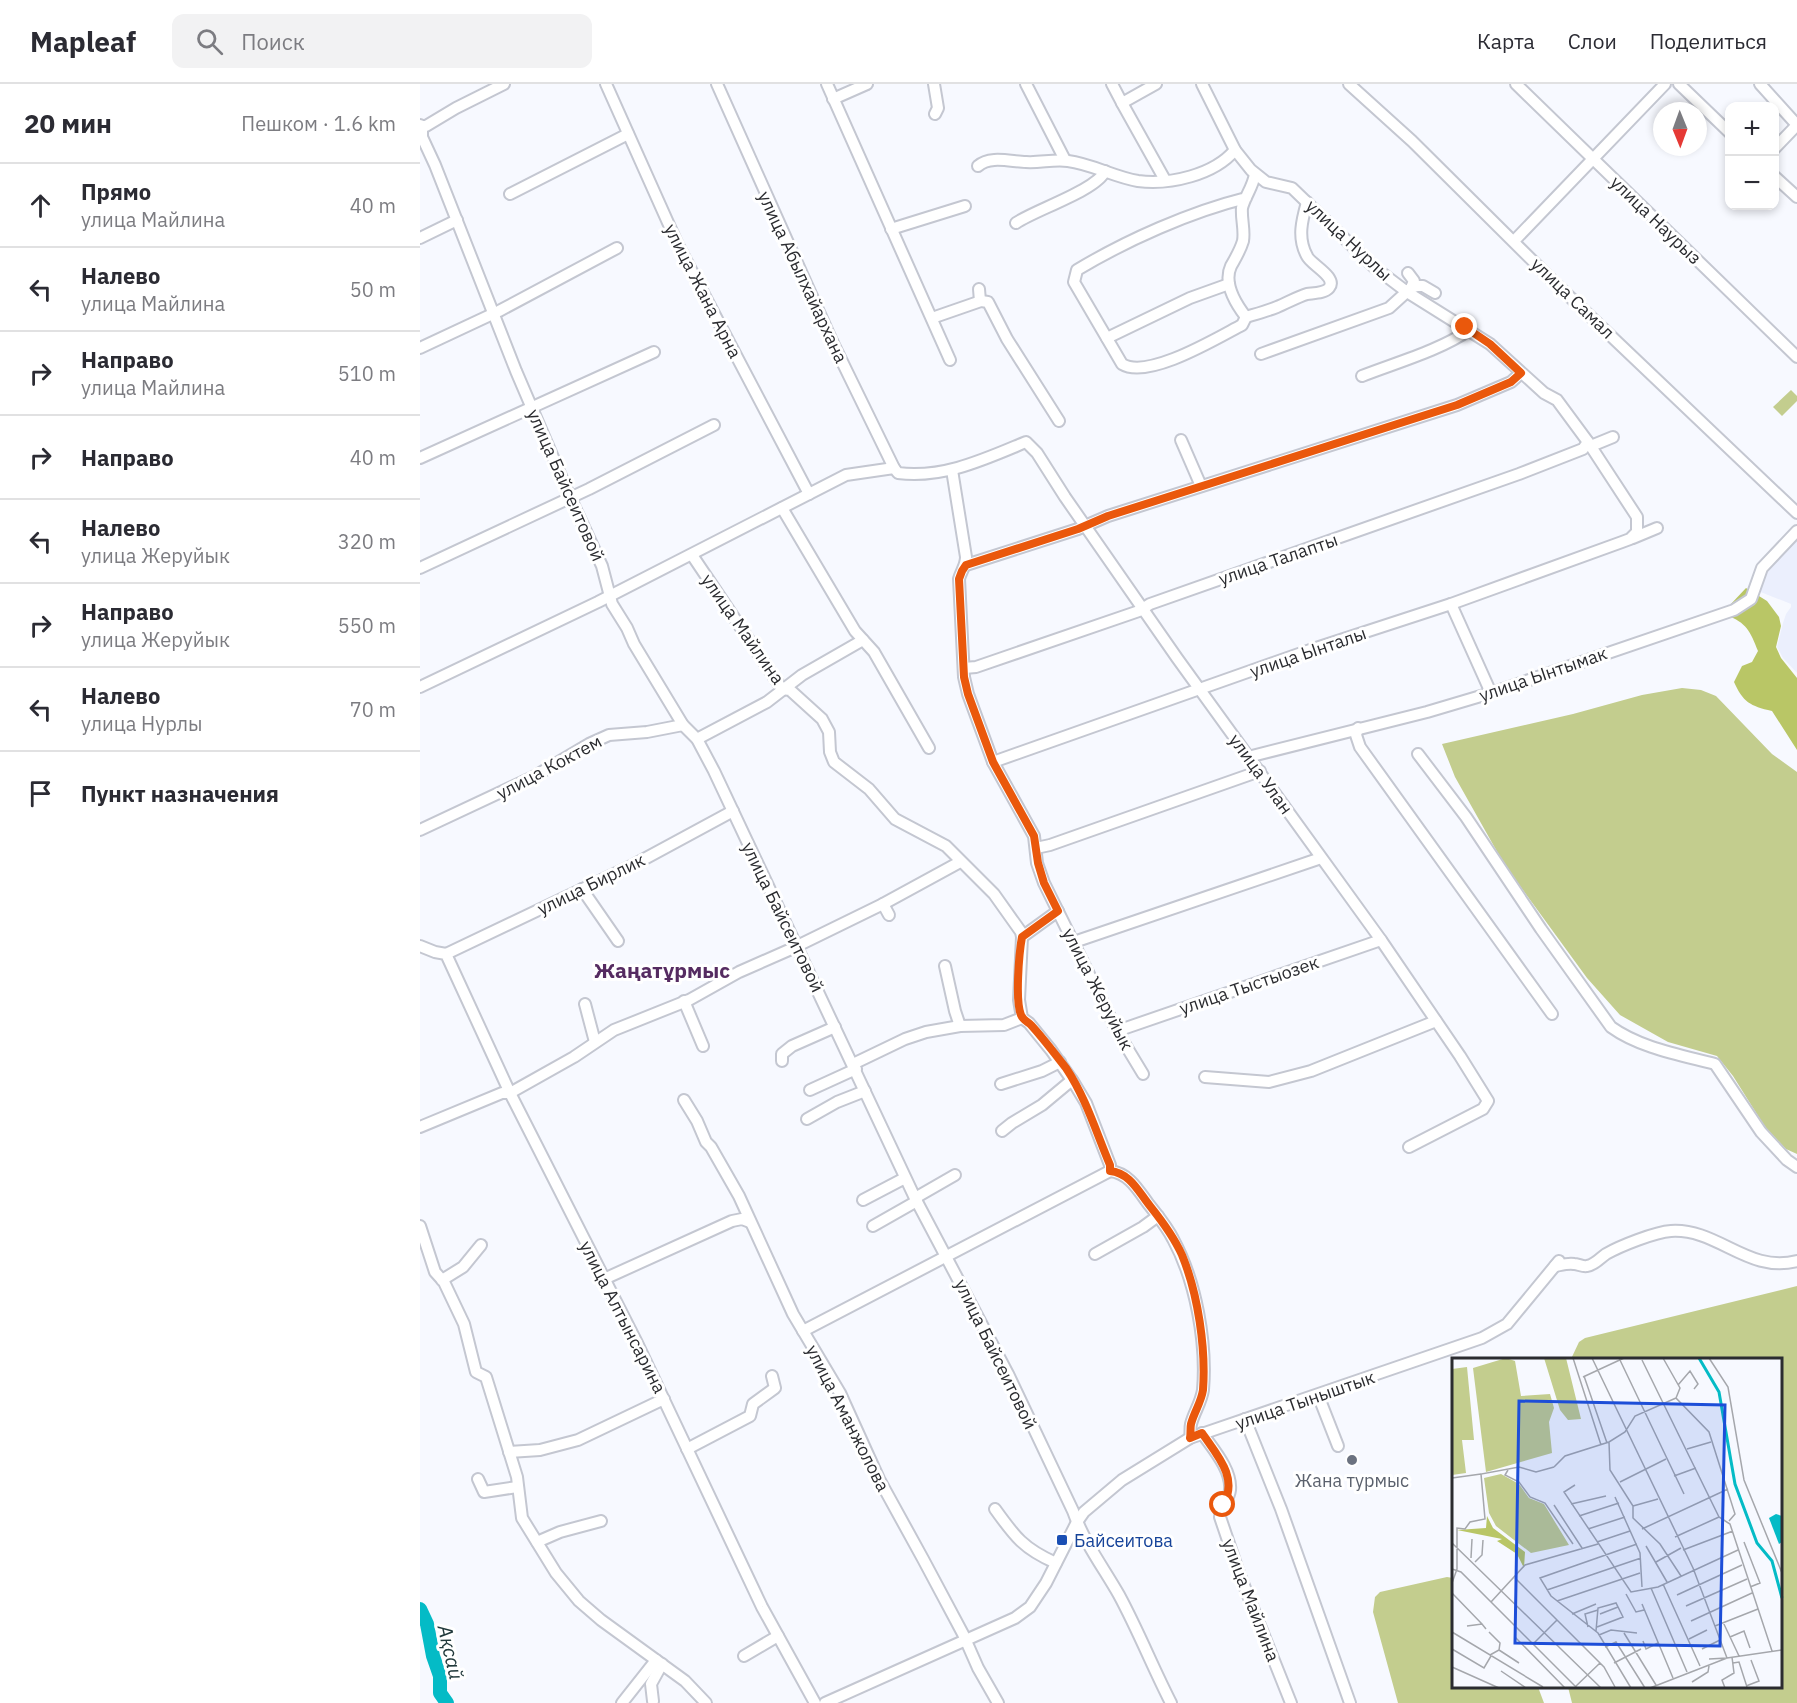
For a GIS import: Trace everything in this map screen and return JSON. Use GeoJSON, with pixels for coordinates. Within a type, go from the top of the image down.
{"type":"FeatureCollection","features":[{"type":"Feature","properties":{"kind":"street"},"geometry":{"type":"LineString","coordinates":[[421,126],[426,126],[504,84]]}},
{"type":"Feature","properties":{"kind":"street","name":"улица Жана Арна"},"geometry":{"type":"LineString","coordinates":[[606,84],[678,245],[809,494]]}},
{"type":"Feature","properties":{"kind":"street","name":"улица Абылхайархана"},"geometry":{"type":"LineString","coordinates":[[717,84],[832,341],[894,468]]}},
{"type":"Feature","properties":{"kind":"street"},"geometry":{"type":"LineString","coordinates":[[827,84],[950,360]]}},
{"type":"Feature","properties":{"kind":"street"},"geometry":{"type":"LineString","coordinates":[[833,99],[867,84]]}},
{"type":"Feature","properties":{"kind":"street"},"geometry":{"type":"LineString","coordinates":[[934,84],[938,108],[935,114]]}},
{"type":"Feature","properties":{"kind":"street"},"geometry":{"type":"LineString","coordinates":[[1026,84],[1065,160]]}},
{"type":"Feature","properties":{"kind":"street"},"geometry":{"type":"LineString","coordinates":[[1112,84],[1165,180]]}},
{"type":"Feature","properties":{"kind":"street"},"geometry":{"type":"LineString","coordinates":[[1122,103],[1156,84]]}},
{"type":"Feature","properties":{"kind":"street","name":"улица Нурлы"},"geometry":{"type":"LineString","coordinates":[[1202,84],[1235,150],[1255,174],[1266,182],[1292,188],[1374,267],[1490,344],[1544,393],[1557,400],[1637,517],[1637,532],[1626,541]]}},
{"type":"Feature","properties":{"kind":"street","name":"улица Самал"},"geometry":{"type":"LineString","coordinates":[[1349,84],[1412,141],[1797,513]]}},
{"type":"Feature","properties":{"kind":"street","name":"улица Наурыз"},"geometry":{"type":"LineString","coordinates":[[1515,84],[1797,357]]}},
{"type":"Feature","properties":{"kind":"street"},"geometry":{"type":"LineString","coordinates":[[1514,241],[1665,84]]}},
{"type":"Feature","properties":{"kind":"street"},"geometry":{"type":"LineString","coordinates":[[1679,84],[1725,128]]}},
{"type":"Feature","properties":{"kind":"street"},"geometry":{"type":"LineString","coordinates":[[1760,84],[1797,125],[1779,144]]}},
{"type":"Feature","properties":{"kind":"street","name":"улица Байсеитовой"},"geometry":{"type":"LineString","coordinates":[[421,126],[422,137],[493,314],[570,497],[602,566],[612,604],[683,725],[698,739],[905,1178],[1008,1374],[1081,1534],[1119,1595],[1171,1703]]}},
{"type":"Feature","properties":{"kind":"street"},"geometry":{"type":"LineString","coordinates":[[510,194],[628,134]]}},
{"type":"Feature","properties":{"kind":"street"},"geometry":{"type":"LineString","coordinates":[[978,166],[982,162],[990,161],[1013,160],[1025,163],[1065,160],[1138,181],[1165,180],[1202,172],[1228,159],[1235,150]]}},
{"type":"Feature","properties":{"kind":"street"},"geometry":{"type":"LineString","coordinates":[[1016,223],[1062,193],[1098,179],[1105,171]]}},
{"type":"Feature","properties":{"kind":"street"},"geometry":{"type":"LineString","coordinates":[[1246,317],[1236,304],[1229,284],[1230,268],[1238,255],[1244,231],[1242,210],[1254,184],[1255,174]]}},
{"type":"Feature","properties":{"kind":"street"},"geometry":{"type":"LineString","coordinates":[[1779,181],[1797,197]]}},
{"type":"Feature","properties":{"kind":"street"},"geometry":{"type":"LineString","coordinates":[[1246,198],[1216,205],[1180,220],[1099,257],[1077,270],[1074,282],[1122,364],[1125,366],[1156,366],[1242,325],[1246,317],[1328,289],[1331,281],[1322,269],[1308,259],[1303,248],[1301,234],[1307,202]]}},
{"type":"Feature","properties":{"kind":"street"},"geometry":{"type":"LineString","coordinates":[[891,229],[965,206]]}},
{"type":"Feature","properties":{"kind":"street"},"geometry":{"type":"LineString","coordinates":[[420,238],[457,220]]}},
{"type":"Feature","properties":{"kind":"street"},"geometry":{"type":"LineString","coordinates":[[420,348],[493,314],[617,248]]}},
{"type":"Feature","properties":{"kind":"street"},"geometry":{"type":"LineString","coordinates":[[1260,354],[1389,308],[1409,290],[1414,281],[1408,273]]}},
{"type":"Feature","properties":{"kind":"street"},"geometry":{"type":"LineString","coordinates":[[1107,338],[1190,298],[1229,284]]}},
{"type":"Feature","properties":{"kind":"street"},"geometry":{"type":"LineString","coordinates":[[1409,290],[1424,286],[1435,293]]}},
{"type":"Feature","properties":{"kind":"street"},"geometry":{"type":"LineString","coordinates":[[979,288],[980,301]]}},
{"type":"Feature","properties":{"kind":"street"},"geometry":{"type":"LineString","coordinates":[[932,318],[980,301],[987,302],[1016,354],[1059,421]]}},
{"type":"Feature","properties":{"kind":"street"},"geometry":{"type":"LineString","coordinates":[[1362,376],[1439,345],[1469,330]]}},
{"type":"Feature","properties":{"kind":"street"},"geometry":{"type":"LineString","coordinates":[[420,458],[654,352]]}},
{"type":"Feature","properties":{"kind":"street"},"geometry":{"type":"LineString","coordinates":[[966,565],[1042,541],[1108,516],[1457,405],[1511,382],[1521,373]]}},
{"type":"Feature","properties":{"kind":"street"},"geometry":{"type":"LineString","coordinates":[[420,568],[714,425]]}},
{"type":"Feature","properties":{"kind":"street","name":"улица Талапты"},"geometry":{"type":"LineString","coordinates":[[964,668],[976,667],[1139,611],[1143,607],[1519,474],[1583,449],[1589,444],[1613,437]]}},
{"type":"Feature","properties":{"kind":"street"},"geometry":{"type":"LineString","coordinates":[[1180,440],[1201,486]]}},
{"type":"Feature","properties":{"kind":"street","name":"улица Майлина"},"geometry":{"type":"LineString","coordinates":[[420,687],[692,555],[846,475],[894,468],[898,473],[908,474],[952,470],[1026,442]]}},
{"type":"Feature","properties":{"kind":"street","name":"улица Улан"},"geometry":{"type":"LineString","coordinates":[[1026,442],[1037,453],[1248,757],[1381,940],[1488,1101],[1483,1109],[1409,1147]]}},
{"type":"Feature","properties":{"kind":"street","name":"улица Жеруйык"},"geometry":{"type":"LineString","coordinates":[[952,470],[966,565],[959,579],[964,677],[971,703],[993,762],[1034,836],[1044,883],[1117,1031],[1143,1074]]}},
{"type":"Feature","properties":{"kind":"street"},"geometry":{"type":"LineString","coordinates":[[782,508],[855,631],[874,652],[929,748]]}},
{"type":"Feature","properties":{"kind":"street","name":"улица Ынталы"},"geometry":{"type":"LineString","coordinates":[[993,762],[1310,650],[1451,604],[1657,528]]}},
{"type":"Feature","properties":{"kind":"street","name":"улица Ынтымак"},"geometry":{"type":"LineString","coordinates":[[1248,757],[1427,712],[1491,693],[1734,610],[1751,599],[1762,568],[1797,531]]}},
{"type":"Feature","properties":{"kind":"street","name":"улица Майлина"},"geometry":{"type":"LineString","coordinates":[[692,555],[782,689],[789,690],[822,719],[829,732],[830,752],[834,762],[869,789],[895,819],[946,846],[994,894],[1022,937]]}},
{"type":"Feature","properties":{"kind":"street"},"geometry":{"type":"LineString","coordinates":[[1451,604],[1491,693]]}},
{"type":"Feature","properties":{"kind":"street"},"geometry":{"type":"LineString","coordinates":[[698,739],[778,696],[782,689],[802,675],[863,640]]}},
{"type":"Feature","properties":{"kind":"street","name":"улица Коктем"},"geometry":{"type":"LineString","coordinates":[[420,830],[534,776],[609,735],[647,732],[683,725]]}},
{"type":"Feature","properties":{"kind":"street"},"geometry":{"type":"LineString","coordinates":[[1358,728],[1356,735],[1360,747],[1552,1014]]}},
{"type":"Feature","properties":{"kind":"street"},"geometry":{"type":"LineString","coordinates":[[1418,754],[1466,817],[1540,929],[1611,1027],[1654,1048],[1715,1064],[1761,1132],[1787,1160],[1797,1167]]}},
{"type":"Feature","properties":{"kind":"street"},"geometry":{"type":"LineString","coordinates":[[1036,848],[1060,842],[1260,771]]}},
{"type":"Feature","properties":{"kind":"street","name":"улица Бирлик"},"geometry":{"type":"LineString","coordinates":[[446,954],[635,864],[733,811]]}},
{"type":"Feature","properties":{"kind":"street"},"geometry":{"type":"LineString","coordinates":[[1074,942],[1321,858]]}},
{"type":"Feature","properties":{"kind":"street"},"geometry":{"type":"LineString","coordinates":[[420,1127],[502,1093],[510,1093],[579,1048],[595,1042],[614,1030],[684,1002],[729,977],[883,904],[960,862]]}},
{"type":"Feature","properties":{"kind":"street"},"geometry":{"type":"LineString","coordinates":[[582,889],[618,942]]}},
{"type":"Feature","properties":{"kind":"street"},"geometry":{"type":"LineString","coordinates":[[883,904],[888,915]]}},
{"type":"Feature","properties":{"kind":"street"},"geometry":{"type":"LineString","coordinates":[[1058,911],[1022,937],[1019,1000],[1022,1018],[1029,1023],[1060,1062],[1086,1104],[1110,1165],[1110,1171]]}},
{"type":"Feature","properties":{"kind":"street","name":"улица Тыстыозек"},"geometry":{"type":"LineString","coordinates":[[1117,1031],[1381,940]]}},
{"type":"Feature","properties":{"kind":"street"},"geometry":{"type":"LineString","coordinates":[[420,946],[446,954]]}},
{"type":"Feature","properties":{"kind":"street","name":"улица Алтынсарина"},"geometry":{"type":"LineString","coordinates":[[446,954],[510,1093],[664,1399],[732,1545],[815,1703]]}},
{"type":"Feature","properties":{"kind":"street"},"geometry":{"type":"LineString","coordinates":[[945,966],[960,1026]]}},
{"type":"Feature","properties":{"kind":"street"},"geometry":{"type":"LineString","coordinates":[[684,1002],[703,1046]]}},
{"type":"Feature","properties":{"kind":"street"},"geometry":{"type":"LineString","coordinates":[[585,1004],[595,1042]]}},
{"type":"Feature","properties":{"kind":"street"},"geometry":{"type":"LineString","coordinates":[[810,1090],[854,1067],[863,1057],[905,1039],[926,1032],[960,1026],[1004,1025],[1022,1018]]}},
{"type":"Feature","properties":{"kind":"street"},"geometry":{"type":"LineString","coordinates":[[1205,1077],[1269,1082],[1311,1071],[1436,1021]]}},
{"type":"Feature","properties":{"kind":"street"},"geometry":{"type":"LineString","coordinates":[[782,1061],[782,1054],[792,1047],[835,1027]]}},
{"type":"Feature","properties":{"kind":"street"},"geometry":{"type":"LineString","coordinates":[[1001,1084],[1060,1062]]}},
{"type":"Feature","properties":{"kind":"street"},"geometry":{"type":"LineString","coordinates":[[1002,1131],[1042,1106],[1072,1080]]}},
{"type":"Feature","properties":{"kind":"street"},"geometry":{"type":"LineString","coordinates":[[807,1119],[837,1102],[865,1091]]}},
{"type":"Feature","properties":{"kind":"street","name":"улица Аманжолова"},"geometry":{"type":"LineString","coordinates":[[684,1100],[739,1196],[793,1314],[840,1393],[879,1479],[998,1703]]}},
{"type":"Feature","properties":{"kind":"street"},"geometry":{"type":"LineString","coordinates":[[802,1331],[1110,1171],[1119,1172],[1127,1177],[1166,1227],[1182,1256],[1191,1286],[1204,1368],[1202,1393],[1191,1424],[1190,1438]]}},
{"type":"Feature","properties":{"kind":"street"},"geometry":{"type":"LineString","coordinates":[[873,1226],[955,1174]]}},
{"type":"Feature","properties":{"kind":"street"},"geometry":{"type":"LineString","coordinates":[[863,1200],[905,1178]]}},
{"type":"Feature","properties":{"kind":"street"},"geometry":{"type":"LineString","coordinates":[[1095,1254],[1154,1221],[1158,1216]]}},
{"type":"Feature","properties":{"kind":"street"},"geometry":{"type":"LineString","coordinates":[[604,1279],[732,1221],[742,1219],[750,1222]]}},
{"type":"Feature","properties":{"kind":"street"},"geometry":{"type":"LineString","coordinates":[[420,1226],[432,1266],[438,1278],[442,1280],[464,1324],[476,1372],[486,1377],[517,1477],[522,1518],[556,1573],[579,1601],[617,1632],[685,1681],[706,1703]]}},
{"type":"Feature","properties":{"kind":"street","name":"улица Тыныштык"},"geometry":{"type":"LineString","coordinates":[[825,1703],[1015,1618],[1029,1606],[1046,1583],[1084,1512],[1122,1480],[1190,1438],[1482,1338],[1507,1324],[1557,1264],[1571,1263],[1586,1267],[1596,1263],[1606,1254],[1649,1236],[1672,1231],[1699,1234],[1755,1261],[1787,1264],[1797,1261]]}},
{"type":"Feature","properties":{"kind":"street"},"geometry":{"type":"LineString","coordinates":[[442,1280],[463,1267],[481,1245]]}},
{"type":"Feature","properties":{"kind":"street"},"geometry":{"type":"LineString","coordinates":[[687,1449],[750,1416],[753,1404],[775,1388],[772,1376]]}},
{"type":"Feature","properties":{"kind":"street"},"geometry":{"type":"LineString","coordinates":[[1318,1395],[1338,1446]]}},
{"type":"Feature","properties":{"kind":"street"},"geometry":{"type":"LineString","coordinates":[[509,1452],[540,1450],[578,1440],[664,1399]]}},
{"type":"Feature","properties":{"kind":"street"},"geometry":{"type":"LineString","coordinates":[[1245,1419],[1284,1517],[1350,1703]]}},
{"type":"Feature","properties":{"kind":"street","name":"улица Майлина"},"geometry":{"type":"LineString","coordinates":[[1202,1433],[1225,1468],[1229,1480],[1230,1490],[1220,1511],[1220,1517],[1239,1573],[1291,1703]]}},
{"type":"Feature","properties":{"kind":"street"},"geometry":{"type":"LineString","coordinates":[[478,1479],[484,1492],[517,1486]]}},
{"type":"Feature","properties":{"kind":"street"},"geometry":{"type":"LineString","coordinates":[[995,1509],[1014,1536],[1044,1558],[1056,1563]]}},
{"type":"Feature","properties":{"kind":"street"},"geometry":{"type":"LineString","coordinates":[[537,1542],[601,1521]]}},
{"type":"Feature","properties":{"kind":"street"},"geometry":{"type":"LineString","coordinates":[[744,1656],[778,1636]]}},
{"type":"Feature","properties":{"kind":"street"},"geometry":{"type":"LineString","coordinates":[[653,1701],[651,1684],[659,1662]]}},
{"type":"Feature","properties":{"kind":"street"},"geometry":{"type":"LineString","coordinates":[[622,1703],[659,1662]]}},
{"type":"Feature","properties":{"kind":"shaded area"},"geometry":{"type":"Polygon","coordinates":[[[1797,537],[1797,673],[1783,658],[1777,647],[1791,604],[1748,587],[1797,537]]]}},
{"type":"Feature","properties":{"kind":"green space"},"geometry":{"type":"Polygon","coordinates":[[[1791,390],[1797,396],[1797,401],[1782,416],[1773,407],[1791,390]]]}},
{"type":"Feature","properties":{"kind":"green space"},"geometry":{"type":"Polygon","coordinates":[[[1746,588],[1767,601],[1779,617],[1781,626],[1776,647],[1781,658],[1797,678],[1797,750],[1772,711],[1758,707],[1744,699],[1734,682],[1742,666],[1752,662],[1758,651],[1747,628],[1726,615],[1730,605],[1746,588]]]}},
{"type":"Feature","properties":{"kind":"green space"},"geometry":{"type":"Polygon","coordinates":[[[1682,688],[1701,690],[1716,696],[1772,754],[1797,772],[1797,1154],[1786,1149],[1765,1127],[1733,1076],[1717,1056],[1668,1042],[1620,1015],[1587,978],[1504,864],[1455,777],[1442,744],[1573,714],[1642,695],[1682,688]]]}},
{"type":"Feature","properties":{"kind":"green space"},"geometry":{"type":"Polygon","coordinates":[[[1797,1286],[1797,1703],[1572,1703],[1568,1688],[1782,1688],[1782,1358],[1571,1358],[1579,1342],[1585,1338],[1797,1286]]]}},
{"type":"Feature","properties":{"kind":"green space"},"geometry":{"type":"Polygon","coordinates":[[[1452,1578],[1452,1688],[1538,1688],[1544,1703],[1398,1703],[1373,1612],[1375,1597],[1380,1592],[1452,1578]]]}},
{"type":"Feature","properties":{"kind":"waterway","name":"Ақсай"},"geometry":{"type":"LineString","coordinates":[[420,1609],[427,1624],[433,1656],[440,1676],[440,1693],[447,1703]]}},
{"type":"Feature","properties":{"kind":"place","name":"Жана турмыс"},"geometry":{"type":"Point","coordinates":[1352,1460]}},
{"type":"Feature","properties":{"kind":"place","name":"Байсеитова"},"geometry":{"type":"Point","coordinates":[1062,1540]}},
{"type":"Feature","properties":{"kind":"district","name":"Жаңатұрмыс"},"geometry":{"type":"Point","coordinates":[662,970]}},
{"type":"Feature","properties":{"kind":"route"},"geometry":{"type":"LineString","coordinates":[[1223,1505],[1230,1490],[1225,1468],[1202,1433],[1190,1438],[1191,1424],[1202,1393],[1204,1368],[1199,1322],[1182,1256],[1166,1227],[1127,1177],[1119,1172],[1110,1171],[1110,1165],[1086,1104],[1066,1068],[1029,1023],[1022,1018],[1019,1000],[1022,937],[1058,911],[1044,883],[1036,857],[1034,836],[999,776],[968,694],[964,677],[959,579],[966,565],[1078,529],[1108,516],[1457,405],[1511,382],[1521,373],[1490,344],[1465,327]]}}]}
